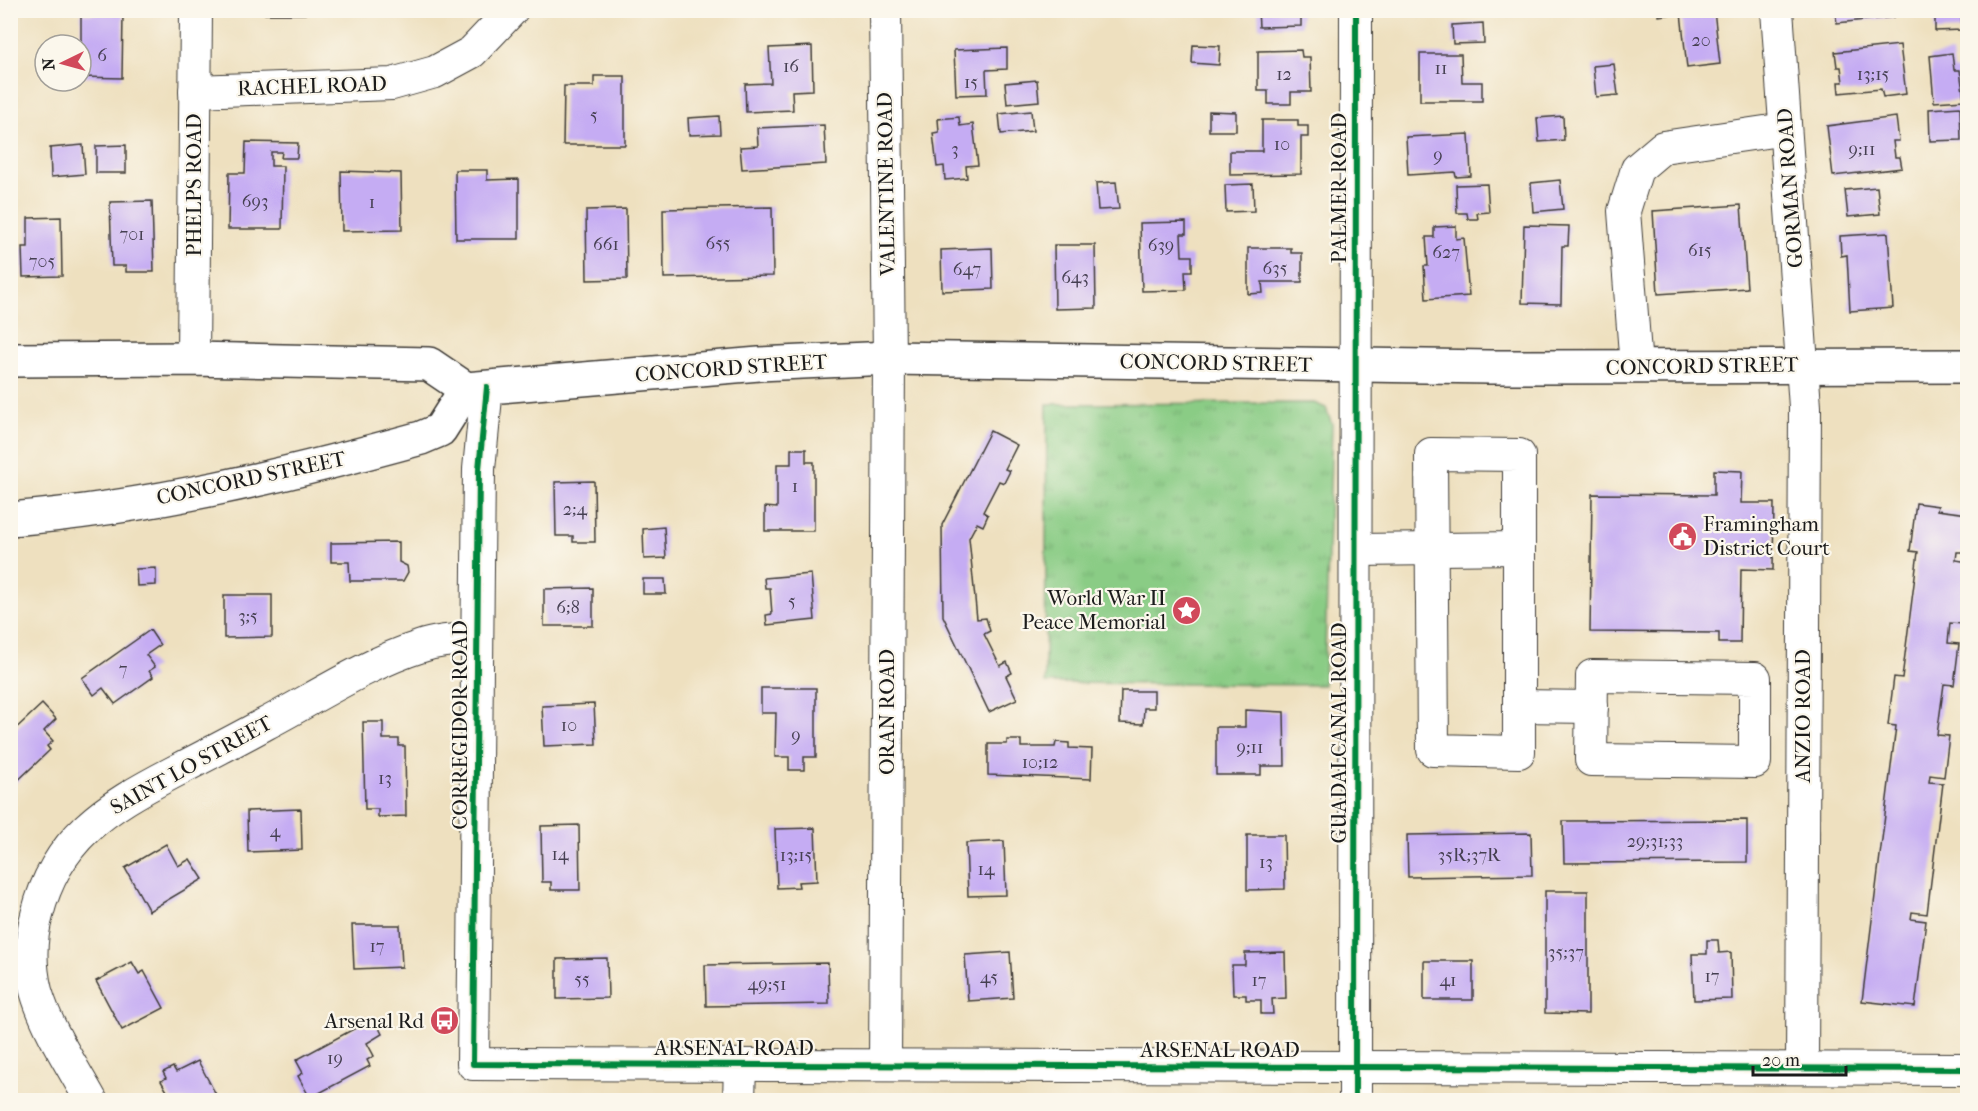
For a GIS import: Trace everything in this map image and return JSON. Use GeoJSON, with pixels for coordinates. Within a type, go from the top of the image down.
{"type":"FeatureCollection","features":[{"type":"Feature","properties":{"kind":"main road","name":"CONCORD STREET"},"geometry":{"type":"LineString","coordinates":[[10,519],[172,497],[298,470],[421,438],[440,430],[477,388],[759,364],[889,358],[1358,366],[1968,366]]}},
{"type":"Feature","properties":{"kind":"main road"},"geometry":{"type":"LineString","coordinates":[[10,360],[193,359],[429,364],[477,388]]}},
{"type":"Feature","properties":{"kind":"street","name":"PHELPS ROAD"},"geometry":{"type":"LineString","coordinates":[[193,359],[196,10]]}},
{"type":"Feature","properties":{"kind":"street","name":"RACHEL ROAD"},"geometry":{"type":"LineString","coordinates":[[195,91],[392,84],[435,72],[472,52],[512,10]]}},
{"type":"Feature","properties":{"kind":"street","name":"VALENTINE ROAD"},"geometry":{"type":"LineString","coordinates":[[885,10],[889,358]]}},
{"type":"Feature","properties":{"kind":"street","name":"PALMER ROAD"},"geometry":{"type":"LineString","coordinates":[[1356,10],[1354,197],[1358,366]]}},
{"type":"Feature","properties":{"kind":"street","name":"GORMAN ROAD"},"geometry":{"type":"LineString","coordinates":[[1777,10],[1803,365]]}},
{"type":"Feature","properties":{"kind":"street"},"geometry":{"type":"LineString","coordinates":[[1636,367],[1624,211],[1637,169],[1663,147],[1785,129]]}},
{"type":"Feature","properties":{"kind":"street","name":"ORAN ROAD"},"geometry":{"type":"LineString","coordinates":[[885,1065],[889,358]]}},
{"type":"Feature","properties":{"kind":"street","name":"ANZIO ROAD"},"geometry":{"type":"LineString","coordinates":[[1802,1068],[1803,365]]}},
{"type":"Feature","properties":{"kind":"street","name":"GUADALCANAL ROAD"},"geometry":{"type":"LineString","coordinates":[[1355,1101],[1358,366]]}},
{"type":"Feature","properties":{"kind":"street","name":"CORREGIDOR ROAD"},"geometry":{"type":"LineString","coordinates":[[473,1064],[479,469],[477,388]]}},
{"type":"Feature","properties":{"kind":"street"},"geometry":{"type":"LineString","coordinates":[[1431,454],[1519,455],[1519,548],[1519,752],[1433,750],[1431,454]]}},
{"type":"Feature","properties":{"kind":"street"},"geometry":{"type":"LineString","coordinates":[[1357,550],[1519,548]]}},
{"type":"Feature","properties":{"kind":"street","name":"SAINT LO STREET"},"geometry":{"type":"LineString","coordinates":[[91,1101],[46,1017],[36,991],[31,962],[33,929],[40,900],[51,873],[68,847],[90,823],[131,794],[397,655],[446,640],[477,639]]}},
{"type":"Feature","properties":{"kind":"street"},"geometry":{"type":"LineString","coordinates":[[1592,676],[1755,678],[1755,762],[1591,760],[1592,707],[1592,676]]}},
{"type":"Feature","properties":{"kind":"street"},"geometry":{"type":"LineString","coordinates":[[1519,706],[1592,707]]}},
{"type":"Feature","properties":{"kind":"street"},"geometry":{"type":"LineString","coordinates":[[1755,707],[1803,707]]}},
{"type":"Feature","properties":{"kind":"street","name":"ARSENAL ROAD"},"geometry":{"type":"LineString","coordinates":[[473,1064],[1968,1069]]}},
{"type":"Feature","properties":{"kind":"street"},"geometry":{"type":"LineString","coordinates":[[739,1101],[740,1065]]}},
{"type":"Feature","properties":{"kind":"green space"},"geometry":{"type":"Polygon","coordinates":[[[1314,403],[1326,408],[1332,424],[1324,685],[1045,683],[1047,404],[1314,403]]]}},
{"type":"Feature","properties":{"kind":"building"},"geometry":{"type":"Polygon","coordinates":[[[265,10],[305,10],[305,14],[265,14],[265,10]]]}},
{"type":"Feature","properties":{"kind":"building"},"geometry":{"type":"Polygon","coordinates":[[[1258,10],[1301,10],[1301,26],[1259,27],[1258,10]]]}},
{"type":"Feature","properties":{"kind":"building"},"geometry":{"type":"Polygon","coordinates":[[[1658,10],[1714,10],[1720,64],[1687,68],[1681,13],[1659,16],[1658,10]]]}},
{"type":"Feature","properties":{"kind":"building"},"geometry":{"type":"Polygon","coordinates":[[[1835,10],[1894,10],[1894,17],[1837,23],[1835,10]]]}},
{"type":"Feature","properties":{"kind":"building"},"geometry":{"type":"Polygon","coordinates":[[[1961,11],[1962,30],[1935,31],[1935,12],[1961,11]]]}},
{"type":"Feature","properties":{"kind":"building"},"geometry":{"type":"Polygon","coordinates":[[[81,14],[123,14],[122,78],[93,77],[93,33],[81,33],[81,14]]]}},
{"type":"Feature","properties":{"kind":"building"},"geometry":{"type":"Polygon","coordinates":[[[1483,23],[1484,43],[1453,44],[1452,25],[1483,23]]]}},
{"type":"Feature","properties":{"kind":"building"},"geometry":{"type":"Polygon","coordinates":[[[1193,45],[1220,46],[1219,65],[1192,63],[1193,45]]]}},
{"type":"Feature","properties":{"kind":"building"},"geometry":{"type":"Polygon","coordinates":[[[1900,45],[1906,94],[1883,97],[1881,89],[1839,93],[1838,82],[1843,82],[1841,67],[1837,67],[1835,52],[1900,45]]]}},
{"type":"Feature","properties":{"kind":"building"},"geometry":{"type":"Polygon","coordinates":[[[812,46],[813,90],[792,91],[793,110],[746,112],[745,84],[771,83],[769,48],[812,46]]]}},
{"type":"Feature","properties":{"kind":"building"},"geometry":{"type":"Polygon","coordinates":[[[1007,48],[1007,69],[986,70],[987,94],[956,95],[954,50],[1007,48]]]}},
{"type":"Feature","properties":{"kind":"building"},"geometry":{"type":"Polygon","coordinates":[[[1301,50],[1302,57],[1310,57],[1311,92],[1291,92],[1291,104],[1268,104],[1268,91],[1258,91],[1258,51],[1301,50]]]}},
{"type":"Feature","properties":{"kind":"building"},"geometry":{"type":"Polygon","coordinates":[[[1952,53],[1954,70],[1960,70],[1964,100],[1934,102],[1930,56],[1952,53]]]}},
{"type":"Feature","properties":{"kind":"building"},"geometry":{"type":"Polygon","coordinates":[[[1420,54],[1461,54],[1462,82],[1482,82],[1482,101],[1420,101],[1420,54]]]}},
{"type":"Feature","properties":{"kind":"building"},"geometry":{"type":"Polygon","coordinates":[[[1614,64],[1618,95],[1596,97],[1593,66],[1614,64]]]}},
{"type":"Feature","properties":{"kind":"building"},"geometry":{"type":"Polygon","coordinates":[[[594,76],[625,76],[625,145],[563,145],[564,86],[594,86],[594,76]]]}},
{"type":"Feature","properties":{"kind":"building"},"geometry":{"type":"Polygon","coordinates":[[[1037,80],[1039,101],[1007,104],[1005,83],[1037,80]]]}},
{"type":"Feature","properties":{"kind":"building"},"geometry":{"type":"Polygon","coordinates":[[[1960,107],[1961,140],[1930,141],[1929,109],[1960,107]]]}},
{"type":"Feature","properties":{"kind":"building"},"geometry":{"type":"Polygon","coordinates":[[[1031,111],[1033,131],[1001,134],[999,114],[1031,111]]]}},
{"type":"Feature","properties":{"kind":"building"},"geometry":{"type":"Polygon","coordinates":[[[1209,111],[1236,112],[1236,131],[1209,131],[1209,111]]]}},
{"type":"Feature","properties":{"kind":"building"},"geometry":{"type":"Polygon","coordinates":[[[719,116],[720,134],[689,135],[688,118],[719,116]]]}},
{"type":"Feature","properties":{"kind":"building"},"geometry":{"type":"Polygon","coordinates":[[[1563,116],[1564,140],[1539,142],[1537,118],[1563,116]]]}},
{"type":"Feature","properties":{"kind":"building"},"geometry":{"type":"Polygon","coordinates":[[[959,117],[960,126],[973,124],[978,165],[966,166],[967,178],[945,180],[944,166],[937,167],[933,133],[939,132],[938,119],[959,117]]]}},
{"type":"Feature","properties":{"kind":"building"},"geometry":{"type":"Polygon","coordinates":[[[1896,117],[1899,141],[1893,141],[1895,157],[1900,157],[1902,168],[1833,176],[1827,126],[1896,117]]]}},
{"type":"Feature","properties":{"kind":"building"},"geometry":{"type":"Polygon","coordinates":[[[1262,120],[1298,120],[1298,126],[1308,126],[1308,137],[1301,137],[1301,174],[1230,175],[1230,151],[1262,151],[1262,120]]]}},
{"type":"Feature","properties":{"kind":"building"},"geometry":{"type":"Polygon","coordinates":[[[824,125],[826,164],[742,169],[740,147],[758,146],[757,128],[824,125]]]}},
{"type":"Feature","properties":{"kind":"building"},"geometry":{"type":"Polygon","coordinates":[[[1469,134],[1471,176],[1456,177],[1455,172],[1408,175],[1406,137],[1469,134]]]}},
{"type":"Feature","properties":{"kind":"building"},"geometry":{"type":"Polygon","coordinates":[[[246,142],[298,143],[297,158],[281,158],[282,152],[271,152],[271,166],[283,166],[282,229],[228,229],[229,173],[245,173],[246,142]]]}},
{"type":"Feature","properties":{"kind":"building"},"geometry":{"type":"Polygon","coordinates":[[[83,145],[85,174],[51,177],[50,148],[83,145]]]}},
{"type":"Feature","properties":{"kind":"building"},"geometry":{"type":"Polygon","coordinates":[[[126,145],[126,173],[96,173],[96,146],[126,145]]]}},
{"type":"Feature","properties":{"kind":"building"},"geometry":{"type":"Polygon","coordinates":[[[455,170],[487,170],[487,180],[519,179],[519,239],[456,239],[455,170]]]}},
{"type":"Feature","properties":{"kind":"building"},"geometry":{"type":"Polygon","coordinates":[[[341,171],[401,173],[402,230],[342,231],[341,171]]]}},
{"type":"Feature","properties":{"kind":"building"},"geometry":{"type":"Polygon","coordinates":[[[1560,180],[1563,209],[1533,212],[1531,183],[1560,180]]]}},
{"type":"Feature","properties":{"kind":"building"},"geometry":{"type":"Polygon","coordinates":[[[1116,182],[1119,209],[1098,210],[1096,183],[1116,182]]]}},
{"type":"Feature","properties":{"kind":"building"},"geometry":{"type":"Polygon","coordinates":[[[1253,184],[1254,211],[1226,212],[1225,185],[1253,184]]]}},
{"type":"Feature","properties":{"kind":"building"},"geometry":{"type":"Polygon","coordinates":[[[1487,184],[1489,212],[1477,213],[1478,219],[1468,219],[1467,213],[1457,213],[1456,185],[1487,184]]]}},
{"type":"Feature","properties":{"kind":"building"},"geometry":{"type":"Polygon","coordinates":[[[1877,187],[1880,214],[1848,217],[1845,190],[1877,187]]]}},
{"type":"Feature","properties":{"kind":"building"},"geometry":{"type":"Polygon","coordinates":[[[152,201],[154,272],[126,272],[126,266],[112,266],[110,202],[152,201]]]}},
{"type":"Feature","properties":{"kind":"building"},"geometry":{"type":"Polygon","coordinates":[[[1741,205],[1747,288],[1658,294],[1653,211],[1741,205]]]}},
{"type":"Feature","properties":{"kind":"building"},"geometry":{"type":"Polygon","coordinates":[[[772,207],[773,276],[664,278],[663,209],[772,207]]]}},
{"type":"Feature","properties":{"kind":"building"},"geometry":{"type":"Polygon","coordinates":[[[626,209],[627,279],[587,280],[586,210],[626,209]]]}},
{"type":"Feature","properties":{"kind":"building"},"geometry":{"type":"Polygon","coordinates":[[[61,217],[62,276],[23,277],[22,247],[28,247],[28,218],[61,217]]]}},
{"type":"Feature","properties":{"kind":"building"},"geometry":{"type":"Polygon","coordinates":[[[1186,222],[1186,234],[1181,234],[1182,256],[1192,256],[1192,271],[1185,271],[1186,290],[1142,291],[1140,223],[1186,222]]]}},
{"type":"Feature","properties":{"kind":"building"},"geometry":{"type":"Polygon","coordinates":[[[1524,225],[1569,226],[1568,246],[1562,246],[1561,304],[1522,303],[1524,225]]]}},
{"type":"Feature","properties":{"kind":"building"},"geometry":{"type":"Polygon","coordinates":[[[1456,226],[1456,239],[1464,238],[1469,296],[1426,299],[1424,266],[1428,266],[1426,237],[1434,237],[1434,227],[1456,226]]]}},
{"type":"Feature","properties":{"kind":"building"},"geometry":{"type":"Polygon","coordinates":[[[1888,233],[1893,308],[1850,311],[1847,255],[1841,256],[1840,236],[1888,233]]]}},
{"type":"Feature","properties":{"kind":"building"},"geometry":{"type":"Polygon","coordinates":[[[1054,245],[1095,245],[1096,308],[1055,309],[1054,245]]]}},
{"type":"Feature","properties":{"kind":"building"},"geometry":{"type":"Polygon","coordinates":[[[992,248],[993,289],[942,291],[941,250],[992,248]]]}},
{"type":"Feature","properties":{"kind":"building"},"geometry":{"type":"Polygon","coordinates":[[[1248,248],[1291,248],[1291,253],[1302,253],[1302,282],[1262,282],[1263,293],[1248,294],[1248,248]]]}},
{"type":"Feature","properties":{"kind":"building"},"geometry":{"type":"Polygon","coordinates":[[[990,431],[1017,445],[1005,469],[1010,471],[1004,483],[999,481],[983,512],[988,515],[983,526],[977,523],[969,538],[977,619],[986,618],[990,631],[984,634],[1000,666],[1007,662],[1012,673],[1006,676],[1017,699],[989,712],[943,616],[942,525],[990,431]]]}},
{"type":"Feature","properties":{"kind":"building"},"geometry":{"type":"Polygon","coordinates":[[[791,449],[806,449],[806,462],[814,462],[814,531],[765,531],[765,507],[777,508],[777,464],[791,464],[791,449]]]}},
{"type":"Feature","properties":{"kind":"building","name":"Framingham District Court"},"geometry":{"type":"Polygon","coordinates":[[[1714,470],[1742,471],[1741,503],[1774,503],[1773,570],[1741,569],[1740,643],[1719,643],[1719,633],[1590,632],[1592,494],[1714,495],[1714,470]]]}},
{"type":"Feature","properties":{"kind":"building"},"geometry":{"type":"Polygon","coordinates":[[[594,481],[595,542],[573,542],[573,536],[556,536],[555,482],[594,481]]]}},
{"type":"Feature","properties":{"kind":"building"},"geometry":{"type":"Polygon","coordinates":[[[1916,503],[1938,506],[1937,510],[1968,514],[1964,552],[1957,552],[1956,560],[1968,562],[1968,591],[1963,624],[1950,623],[1948,643],[1959,644],[1954,685],[1944,684],[1937,735],[1949,736],[1944,777],[1930,775],[1929,782],[1943,783],[1927,914],[1912,912],[1911,919],[1926,921],[1915,1007],[1862,1001],[1896,726],[1888,725],[1894,677],[1902,678],[1918,552],[1910,551],[1916,503]]]}},
{"type":"Feature","properties":{"kind":"building"},"geometry":{"type":"Polygon","coordinates":[[[664,527],[666,558],[644,559],[643,529],[664,527]]]}},
{"type":"Feature","properties":{"kind":"building"},"geometry":{"type":"Polygon","coordinates":[[[399,542],[399,562],[407,566],[408,572],[403,581],[350,581],[349,562],[331,562],[331,543],[399,542]]]}},
{"type":"Feature","properties":{"kind":"building"},"geometry":{"type":"Polygon","coordinates":[[[156,568],[156,585],[137,586],[136,569],[156,568]]]}},
{"type":"Feature","properties":{"kind":"building"},"geometry":{"type":"Polygon","coordinates":[[[811,574],[815,620],[767,625],[766,615],[772,614],[770,588],[765,588],[764,578],[811,574]]]}},
{"type":"Feature","properties":{"kind":"building"},"geometry":{"type":"Polygon","coordinates":[[[643,579],[665,579],[666,594],[643,594],[643,579]]]}},
{"type":"Feature","properties":{"kind":"building"},"geometry":{"type":"Polygon","coordinates":[[[593,588],[593,626],[544,626],[544,589],[593,588]]]}},
{"type":"Feature","properties":{"kind":"building"},"geometry":{"type":"Polygon","coordinates":[[[224,595],[272,595],[272,637],[224,638],[224,595]]]}},
{"type":"Feature","properties":{"kind":"building"},"geometry":{"type":"Polygon","coordinates":[[[150,630],[160,645],[146,655],[155,667],[149,671],[153,677],[115,704],[103,688],[94,695],[82,678],[150,630]]]}},
{"type":"Feature","properties":{"kind":"building"},"geometry":{"type":"Polygon","coordinates":[[[761,688],[816,688],[816,757],[804,757],[804,770],[789,770],[789,757],[775,757],[776,713],[761,713],[761,688]]]}},
{"type":"Feature","properties":{"kind":"building"},"geometry":{"type":"Polygon","coordinates":[[[1121,691],[1154,691],[1154,708],[1144,708],[1143,724],[1120,723],[1121,691]]]}},
{"type":"Feature","properties":{"kind":"building"},"geometry":{"type":"Polygon","coordinates":[[[42,704],[56,719],[44,731],[53,741],[47,746],[50,750],[10,788],[10,734],[42,704]]]}},
{"type":"Feature","properties":{"kind":"building"},"geometry":{"type":"Polygon","coordinates":[[[594,704],[596,744],[544,746],[542,706],[594,704]]]}},
{"type":"Feature","properties":{"kind":"building"},"geometry":{"type":"Polygon","coordinates":[[[1245,710],[1284,712],[1285,766],[1261,766],[1261,775],[1216,775],[1216,727],[1245,727],[1245,710]]]}},
{"type":"Feature","properties":{"kind":"building"},"geometry":{"type":"Polygon","coordinates":[[[363,722],[383,722],[383,739],[399,739],[399,746],[405,746],[406,816],[378,817],[378,809],[365,809],[363,722]]]}},
{"type":"Feature","properties":{"kind":"building"},"geometry":{"type":"Polygon","coordinates":[[[1007,740],[1021,740],[1021,747],[1055,747],[1056,742],[1069,743],[1069,748],[1092,749],[1091,779],[988,775],[988,744],[1007,744],[1007,740]]]}},
{"type":"Feature","properties":{"kind":"building"},"geometry":{"type":"Polygon","coordinates":[[[301,809],[302,850],[248,852],[247,811],[301,809]]]}},
{"type":"Feature","properties":{"kind":"building"},"geometry":{"type":"Polygon","coordinates":[[[1747,820],[1747,862],[1564,863],[1563,821],[1747,820]]]}},
{"type":"Feature","properties":{"kind":"building"},"geometry":{"type":"Polygon","coordinates":[[[579,825],[580,890],[551,890],[551,882],[542,882],[541,826],[579,825]]]}},
{"type":"Feature","properties":{"kind":"building"},"geometry":{"type":"Polygon","coordinates":[[[815,828],[817,881],[798,882],[799,887],[777,888],[775,829],[815,828]]]}},
{"type":"Feature","properties":{"kind":"building"},"geometry":{"type":"Polygon","coordinates":[[[1531,833],[1532,875],[1408,877],[1407,835],[1531,833]]]}},
{"type":"Feature","properties":{"kind":"building"},"geometry":{"type":"Polygon","coordinates":[[[1247,835],[1284,835],[1285,889],[1247,890],[1247,835]]]}},
{"type":"Feature","properties":{"kind":"building"},"geometry":{"type":"Polygon","coordinates":[[[1004,841],[1006,895],[968,896],[966,843],[1004,841]]]}},
{"type":"Feature","properties":{"kind":"building"},"geometry":{"type":"Polygon","coordinates":[[[166,844],[178,866],[190,859],[203,879],[149,911],[125,868],[166,844]]]}},
{"type":"Feature","properties":{"kind":"building"},"geometry":{"type":"Polygon","coordinates":[[[1545,891],[1588,891],[1588,1014],[1545,1013],[1545,891]]]}},
{"type":"Feature","properties":{"kind":"building"},"geometry":{"type":"Polygon","coordinates":[[[352,925],[400,925],[402,967],[354,969],[352,925]]]}},
{"type":"Feature","properties":{"kind":"building"},"geometry":{"type":"Polygon","coordinates":[[[1707,940],[1718,940],[1719,953],[1731,952],[1732,999],[1694,1000],[1692,954],[1707,954],[1707,940]]]}},
{"type":"Feature","properties":{"kind":"building"},"geometry":{"type":"Polygon","coordinates":[[[1010,952],[1013,998],[968,1001],[965,955],[1010,952]]]}},
{"type":"Feature","properties":{"kind":"building"},"geometry":{"type":"Polygon","coordinates":[[[1285,952],[1286,998],[1272,999],[1273,1014],[1261,1014],[1261,1000],[1246,1000],[1246,995],[1233,995],[1232,965],[1245,965],[1245,953],[1285,952]]]}},
{"type":"Feature","properties":{"kind":"building"},"geometry":{"type":"Polygon","coordinates":[[[607,958],[608,998],[557,999],[557,959],[607,958]]]}},
{"type":"Feature","properties":{"kind":"building"},"geometry":{"type":"Polygon","coordinates":[[[1424,961],[1473,961],[1473,1000],[1424,1000],[1424,961]]]}},
{"type":"Feature","properties":{"kind":"building"},"geometry":{"type":"Polygon","coordinates":[[[132,962],[139,974],[144,971],[164,1008],[122,1030],[96,981],[132,962]]]}},
{"type":"Feature","properties":{"kind":"building"},"geometry":{"type":"Polygon","coordinates":[[[828,963],[829,1004],[706,1006],[705,965],[828,963]]]}},
{"type":"Feature","properties":{"kind":"building"},"geometry":{"type":"Polygon","coordinates":[[[374,1018],[382,1034],[367,1043],[374,1056],[367,1060],[370,1066],[310,1098],[298,1076],[303,1073],[296,1060],[374,1018]]]}},
{"type":"Feature","properties":{"kind":"building"},"geometry":{"type":"Polygon","coordinates":[[[198,1061],[219,1100],[172,1100],[161,1081],[166,1078],[163,1072],[173,1067],[176,1072],[198,1061]]]}},
{"type":"Feature","properties":{"kind":"cycle path"},"geometry":{"type":"LineString","coordinates":[[1355,1100],[1356,10]]}},
{"type":"Feature","properties":{"kind":"cycle path"},"geometry":{"type":"LineString","coordinates":[[487,387],[479,469],[473,1064],[1968,1069]]}},
{"type":"Feature","properties":{"kind":"place","name":"Framingham District Court"},"geometry":{"type":"Point","coordinates":[1682,536]}},
{"type":"Feature","properties":{"kind":"place","name":"World War II Peace Memorial"},"geometry":{"type":"Point","coordinates":[1187,610]}},
{"type":"Feature","properties":{"kind":"place","name":"Arsenal Rd"},"geometry":{"type":"Point","coordinates":[445,1021]}}]}
